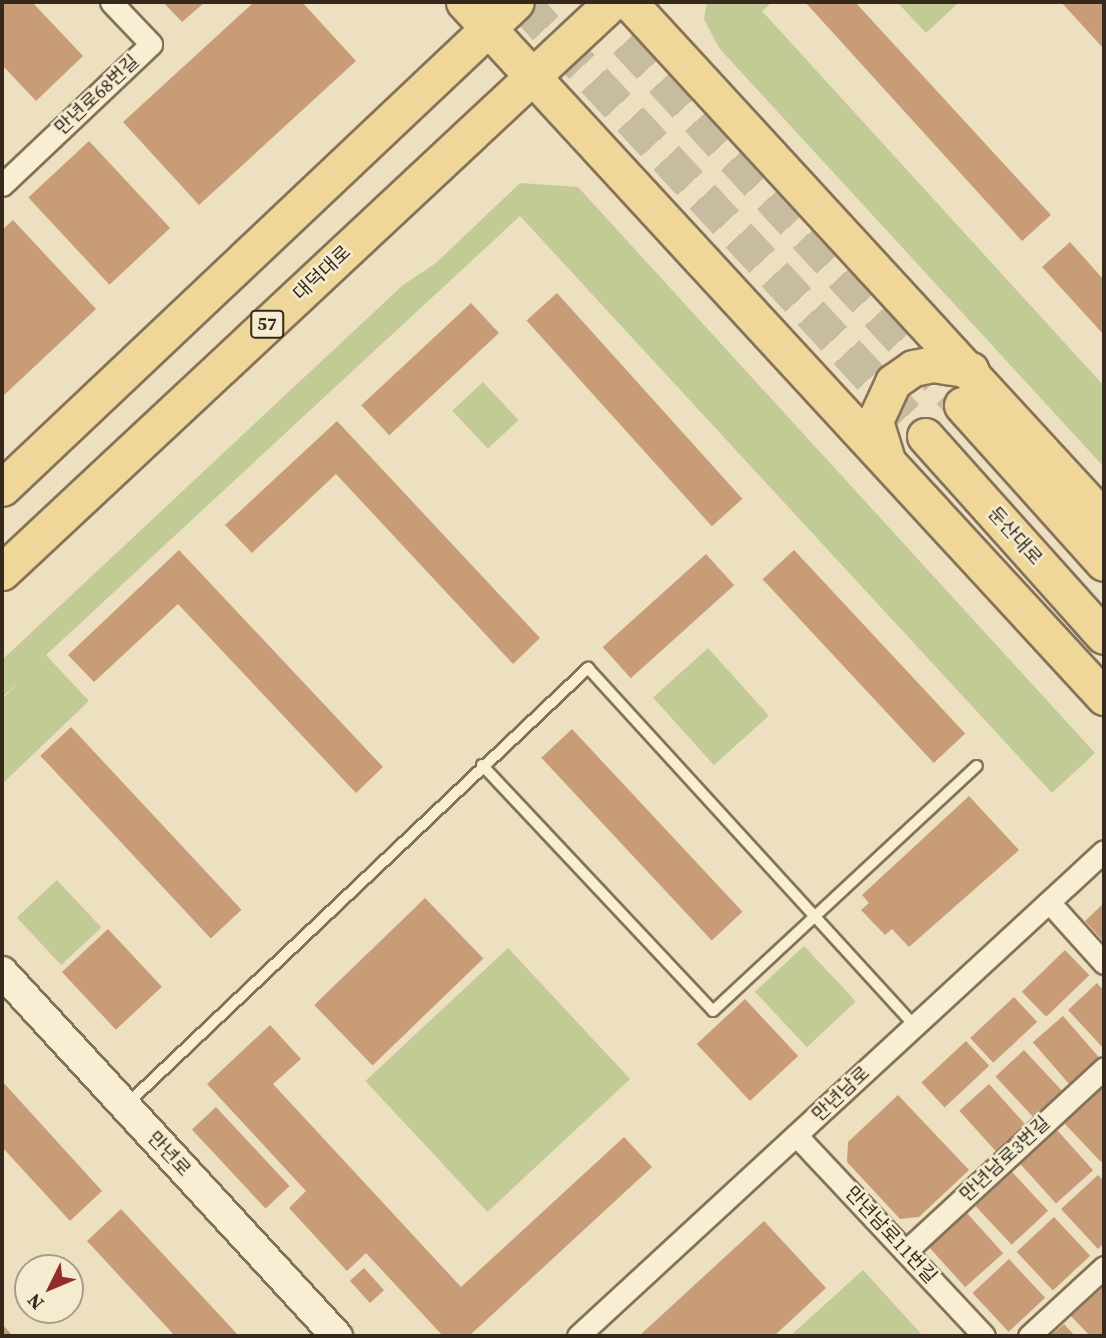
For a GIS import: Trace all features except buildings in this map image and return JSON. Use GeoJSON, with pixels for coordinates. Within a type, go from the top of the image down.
{"type":"FeatureCollection","features":[{"type":"Feature","properties":{"kind":"main road"},"geometry":{"type":"LineString","coordinates":[[464,2],[1104,697]]}},
{"type":"Feature","properties":{"kind":"main road"},"geometry":{"type":"LineString","coordinates":[[2,488],[516,2]]}},
{"type":"Feature","properties":{"kind":"main road","name":"대덕대로"},"geometry":{"type":"LineString","coordinates":[[2,572],[612,2]]}},
{"type":"Feature","properties":{"kind":"main road"},"geometry":{"type":"LineString","coordinates":[[629,2],[971,370],[1104,519]]}},
{"type":"Feature","properties":{"kind":"main road"},"geometry":{"type":"LineString","coordinates":[[890,465],[875,421],[878,406],[893,382],[912,368],[933,364],[971,370]]}},
{"type":"Feature","properties":{"kind":"main road"},"geometry":{"type":"LineString","coordinates":[[962,405],[1104,564]]}},
{"type":"Feature","properties":{"kind":"main road","name":"둔산대로"},"geometry":{"type":"LineString","coordinates":[[925,436],[1104,636]]}},
{"type":"Feature","properties":{"kind":"street","name":"만년로68번길"},"geometry":{"type":"LineString","coordinates":[[2,185],[151,44],[111,2]]}},
{"type":"Feature","properties":{"kind":"street","name":"만년남로"},"geometry":{"type":"LineString","coordinates":[[578,1336],[1104,851]]}},
{"type":"Feature","properties":{"kind":"street"},"geometry":{"type":"LineString","coordinates":[[1049,902],[1104,963]]}},
{"type":"Feature","properties":{"kind":"street","name":"만년로"},"geometry":{"type":"LineString","coordinates":[[2,972],[337,1336]]}},
{"type":"Feature","properties":{"kind":"street","name":"만년남로3번길"},"geometry":{"type":"LineString","coordinates":[[906,1251],[1104,1068]]}},
{"type":"Feature","properties":{"kind":"street","name":"만년남로11번길"},"geometry":{"type":"LineString","coordinates":[[796,1135],[984,1336]]}},
{"type":"Feature","properties":{"kind":"street"},"geometry":{"type":"LineString","coordinates":[[1029,1336],[1104,1267]]}},
{"type":"Feature","properties":{"kind":"lane"},"geometry":{"type":"LineString","coordinates":[[125,1106],[482,765],[589,668],[915,1026]]}},
{"type":"Feature","properties":{"kind":"lane"},"geometry":{"type":"LineString","coordinates":[[482,765],[713,1012],[977,766]]}},
{"type":"Feature","properties":{"kind":"green space"},"geometry":{"type":"Polygon","coordinates":[[[707,2],[772,2],[762,11],[1104,386],[1104,467],[719,48],[704,19],[707,2]]]}},
{"type":"Feature","properties":{"kind":"green space"},"geometry":{"type":"Polygon","coordinates":[[[897,2],[959,2],[926,33],[897,2]]]}},
{"type":"Feature","properties":{"kind":"green space"},"geometry":{"type":"Polygon","coordinates":[[[520,183],[578,187],[1095,753],[1052,793],[520,216],[46,655],[89,701],[2,784],[2,699],[19,682],[2,697],[2,660],[403,285],[436,263],[520,183]]]}},
{"type":"Feature","properties":{"kind":"green space"},"geometry":{"type":"Polygon","coordinates":[[[483,382],[518,420],[488,449],[452,411],[483,382]]]}},
{"type":"Feature","properties":{"kind":"green space"},"geometry":{"type":"Polygon","coordinates":[[[708,648],[769,716],[714,765],[653,698],[708,648]]]}},
{"type":"Feature","properties":{"kind":"green space"},"geometry":{"type":"Polygon","coordinates":[[[57,880],[101,928],[61,965],[17,918],[57,880]]]}},
{"type":"Feature","properties":{"kind":"green space"},"geometry":{"type":"Polygon","coordinates":[[[804,946],[856,1002],[807,1047],[755,992],[804,946]]]}},
{"type":"Feature","properties":{"kind":"green space"},"geometry":{"type":"Polygon","coordinates":[[[508,948],[630,1079],[487,1212],[365,1081],[508,948]]]}},
{"type":"Feature","properties":{"kind":"green space"},"geometry":{"type":"Polygon","coordinates":[[[863,1270],[923,1336],[790,1336],[863,1270]]]}},
{"type":"Feature","properties":{"kind":"tunnel"},"geometry":{"type":"LineString","coordinates":[[522,2],[925,436]]}},
{"type":"Feature","properties":{"kind":"tunnel"},"geometry":{"type":"LineString","coordinates":[[590,2],[962,405]]}}]}
